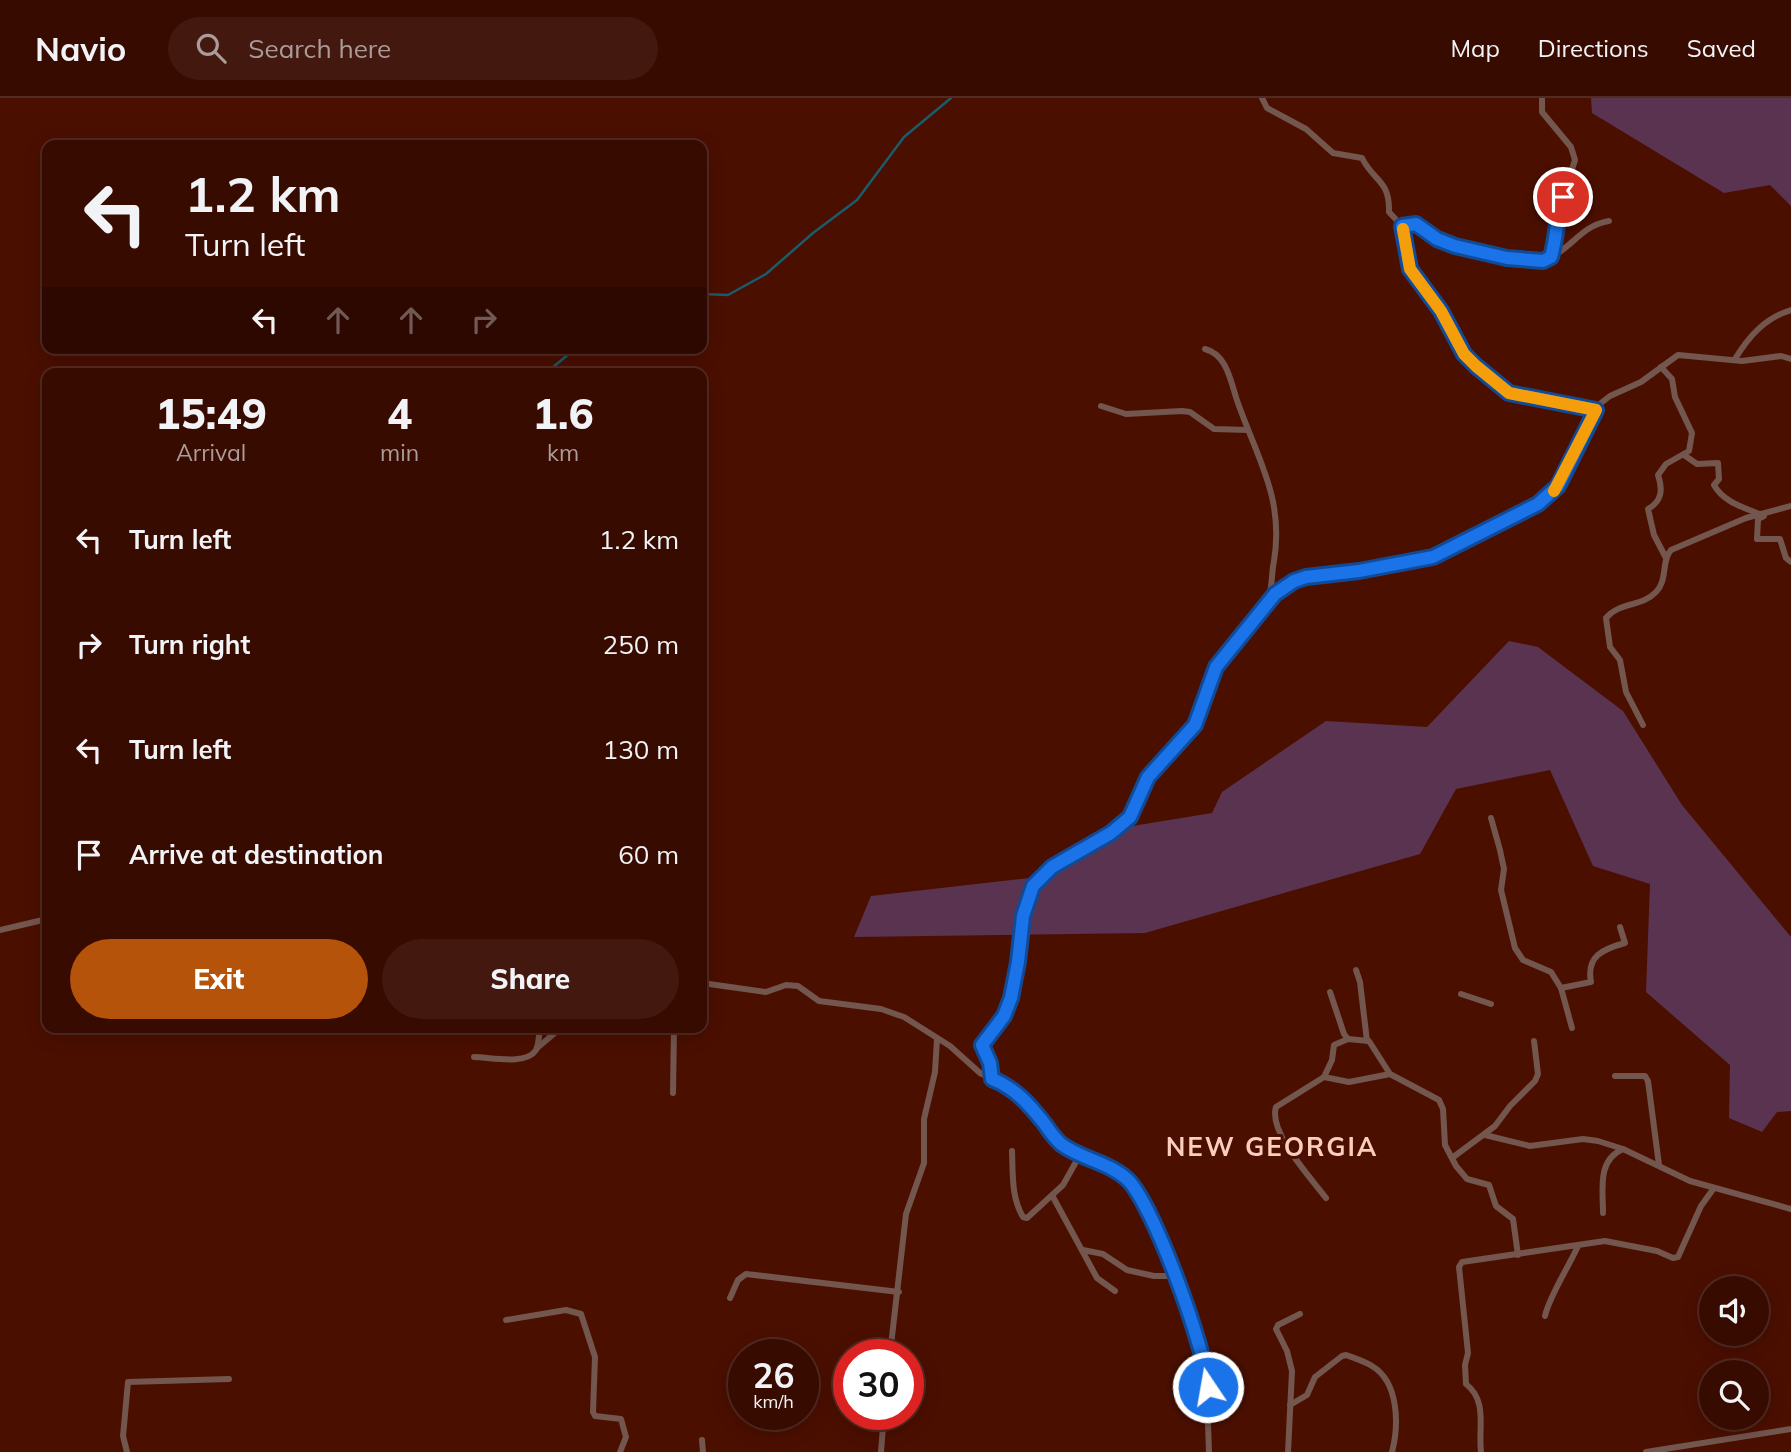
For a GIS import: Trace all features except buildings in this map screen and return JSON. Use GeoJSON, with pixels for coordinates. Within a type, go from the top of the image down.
{"type":"FeatureCollection","features":[{"type":"Feature","properties":{"kind":"street"},"geometry":{"type":"LineString","coordinates":[[1262,98],[1267,108],[1306,129],[1333,153],[1362,158],[1385,185],[1389,192],[1389,212],[1402,226],[1410,269],[1441,311],[1464,354],[1476,366],[1509,393],[1596,410]]}},
{"type":"Feature","properties":{"kind":"street"},"geometry":{"type":"LineString","coordinates":[[1542,98],[1542,112],[1571,147],[1575,160],[1559,210],[1557,236],[1551,257]]}},
{"type":"Feature","properties":{"kind":"street"},"geometry":{"type":"LineString","coordinates":[[1402,226],[1416,224],[1437,239],[1496,256],[1535,261],[1551,257],[1585,229],[1609,221]]}},
{"type":"Feature","properties":{"kind":"street"},"geometry":{"type":"LineString","coordinates":[[1735,359],[1747,339],[1763,324],[1791,310]]}},
{"type":"Feature","properties":{"kind":"street"},"geometry":{"type":"LineString","coordinates":[[1205,349],[1214,351],[1224,364],[1271,484],[1277,530],[1270,592],[1263,606]]}},
{"type":"Feature","properties":{"kind":"street"},"geometry":{"type":"LineString","coordinates":[[992,1079],[990,1063],[982,1045],[1004,1016],[1011,998],[1023,916],[1033,886],[1052,867],[1111,833],[1130,817],[1148,777],[1195,725],[1216,667],[1275,594],[1294,581],[1433,557],[1538,504],[1558,486],[1596,410],[1610,396],[1641,382],[1678,355],[1759,360],[1781,356],[1791,359]]}},
{"type":"Feature","properties":{"kind":"street"},"geometry":{"type":"LineString","coordinates":[[1661,367],[1672,379],[1675,397],[1692,433],[1692,446],[1685,455],[1662,468],[1658,475],[1661,492],[1657,503],[1647,509],[1654,535],[1666,558]]}},
{"type":"Feature","properties":{"kind":"street"},"geometry":{"type":"LineString","coordinates":[[1101,406],[1126,414],[1190,412],[1214,429],[1248,430]]}},
{"type":"Feature","properties":{"kind":"street"},"geometry":{"type":"LineString","coordinates":[[1685,455],[1697,464],[1718,463],[1719,479],[1714,485],[1718,492],[1728,500],[1761,515]]}},
{"type":"Feature","properties":{"kind":"street"},"geometry":{"type":"LineString","coordinates":[[1643,725],[1626,692],[1620,660],[1610,647],[1606,618],[1616,609],[1643,601],[1656,593],[1664,578],[1666,558],[1671,550],[1746,518],[1791,506]]}},
{"type":"Feature","properties":{"kind":"street"},"geometry":{"type":"LineString","coordinates":[[1761,515],[1764,516],[1758,519],[1757,539],[1780,539],[1786,558],[1791,562]]}},
{"type":"Feature","properties":{"kind":"street"},"geometry":{"type":"LineString","coordinates":[[1491,818],[1504,869],[1501,890],[1515,948],[1523,960],[1550,972],[1561,988],[1572,1028]]}},
{"type":"Feature","properties":{"kind":"street"},"geometry":{"type":"LineString","coordinates":[[0,930],[42,920]]}},
{"type":"Feature","properties":{"kind":"street"},"geometry":{"type":"LineString","coordinates":[[1561,988],[1591,982],[1590,969],[1594,958],[1604,949],[1625,943],[1620,927]]}},
{"type":"Feature","properties":{"kind":"street"},"geometry":{"type":"LineString","coordinates":[[1356,970],[1360,982],[1367,1041],[1390,1074],[1439,1100],[1443,1109],[1445,1145],[1460,1173],[1467,1179],[1489,1185],[1496,1206],[1513,1219],[1518,1255]]}},
{"type":"Feature","properties":{"kind":"street"},"geometry":{"type":"LineString","coordinates":[[707,985],[766,992],[782,986],[798,986],[820,1001],[881,1009],[900,1015],[950,1046],[979,1073],[1014,1090],[1058,1141],[1119,1174],[1140,1195],[1175,1276],[1207,1375],[1209,1452]]}},
{"type":"Feature","properties":{"kind":"street"},"geometry":{"type":"LineString","coordinates":[[1331,992],[1348,1039]]}},
{"type":"Feature","properties":{"kind":"street"},"geometry":{"type":"LineString","coordinates":[[1461,994],[1491,1004]]}},
{"type":"Feature","properties":{"kind":"street"},"geometry":{"type":"LineString","coordinates":[[536,1050],[539,1033]]}},
{"type":"Feature","properties":{"kind":"street"},"geometry":{"type":"LineString","coordinates":[[474,1057],[520,1059],[529,1056],[555,1033]]}},
{"type":"Feature","properties":{"kind":"street"},"geometry":{"type":"LineString","coordinates":[[673,1093],[674,1033]]}},
{"type":"Feature","properties":{"kind":"street"},"geometry":{"type":"LineString","coordinates":[[892,1339],[908,1206],[923,1163],[924,1124],[935,1072],[937,1039]]}},
{"type":"Feature","properties":{"kind":"street"},"geometry":{"type":"LineString","coordinates":[[1326,1198],[1290,1151],[1274,1112],[1281,1102],[1303,1092],[1324,1077],[1332,1060],[1334,1045],[1348,1039],[1367,1041]]}},
{"type":"Feature","properties":{"kind":"street"},"geometry":{"type":"LineString","coordinates":[[1452,1158],[1485,1135],[1535,1081],[1538,1074],[1534,1041]]}},
{"type":"Feature","properties":{"kind":"street"},"geometry":{"type":"LineString","coordinates":[[1324,1077],[1349,1082],[1390,1074]]}},
{"type":"Feature","properties":{"kind":"street"},"geometry":{"type":"LineString","coordinates":[[1615,1076],[1645,1076],[1648,1081],[1659,1165]]}},
{"type":"Feature","properties":{"kind":"street"},"geometry":{"type":"LineString","coordinates":[[1485,1135],[1530,1146],[1583,1139],[1623,1149],[1690,1181],[1791,1209]]}},
{"type":"Feature","properties":{"kind":"street"},"geometry":{"type":"LineString","coordinates":[[1604,1213],[1605,1164],[1615,1152],[1623,1149]]}},
{"type":"Feature","properties":{"kind":"street"},"geometry":{"type":"LineString","coordinates":[[1012,1151],[1014,1192],[1023,1217],[1034,1214],[1053,1197],[1081,1153]]}},
{"type":"Feature","properties":{"kind":"street"},"geometry":{"type":"LineString","coordinates":[[1481,1452],[1480,1401],[1474,1390],[1466,1384],[1465,1365],[1468,1353],[1459,1267],[1466,1260],[1612,1241],[1657,1251],[1673,1258],[1678,1257],[1701,1206],[1714,1188]]}},
{"type":"Feature","properties":{"kind":"street"},"geometry":{"type":"LineString","coordinates":[[1053,1197],[1097,1278],[1115,1291]]}},
{"type":"Feature","properties":{"kind":"street"},"geometry":{"type":"LineString","coordinates":[[1545,1316],[1548,1304],[1563,1280],[1578,1246]]}},
{"type":"Feature","properties":{"kind":"street"},"geometry":{"type":"LineString","coordinates":[[1083,1250],[1104,1254],[1127,1270],[1154,1276],[1175,1276]]}},
{"type":"Feature","properties":{"kind":"street"},"geometry":{"type":"LineString","coordinates":[[730,1298],[738,1280],[746,1274],[899,1292]]}},
{"type":"Feature","properties":{"kind":"street"},"geometry":{"type":"LineString","coordinates":[[506,1320],[566,1310],[580,1314],[595,1357],[593,1412],[595,1416],[621,1419],[626,1437],[620,1452]]}},
{"type":"Feature","properties":{"kind":"street"},"geometry":{"type":"LineString","coordinates":[[1288,1452],[1292,1371],[1287,1351],[1276,1329],[1284,1321],[1300,1314]]}},
{"type":"Feature","properties":{"kind":"street"},"geometry":{"type":"LineString","coordinates":[[1290,1405],[1307,1395],[1315,1377],[1342,1356],[1362,1361],[1378,1371],[1388,1384],[1396,1422],[1392,1452]]}},
{"type":"Feature","properties":{"kind":"street"},"geometry":{"type":"LineString","coordinates":[[127,1452],[122,1436],[128,1382],[229,1379]]}},
{"type":"Feature","properties":{"kind":"street"},"geometry":{"type":"LineString","coordinates":[[1646,1452],[1791,1429]]}},
{"type":"Feature","properties":{"kind":"street"},"geometry":{"type":"LineString","coordinates":[[881,1452],[883,1430]]}},
{"type":"Feature","properties":{"kind":"street"},"geometry":{"type":"LineString","coordinates":[[702,1440],[703,1452]]}},
{"type":"Feature","properties":{"kind":"shaded area"},"geometry":{"type":"Polygon","coordinates":[[[1591,98],[1791,98],[1791,206],[1770,185],[1724,193],[1592,113],[1591,98]]]}},
{"type":"Feature","properties":{"kind":"shaded area"},"geometry":{"type":"Polygon","coordinates":[[[1509,641],[1538,647],[1623,711],[1682,805],[1791,937],[1791,1111],[1777,1112],[1762,1132],[1729,1118],[1730,1065],[1646,992],[1650,884],[1593,866],[1550,770],[1456,789],[1420,854],[1145,933],[854,937],[871,896],[1030,878],[1083,850],[1108,830],[1212,813],[1222,792],[1326,721],[1427,727],[1509,641]]]}},
{"type":"Feature","properties":{"kind":"waterway"},"geometry":{"type":"LineString","coordinates":[[707,294],[728,295],[766,274],[813,233],[857,200],[904,137],[951,98]]}},
{"type":"Feature","properties":{"kind":"waterway"},"geometry":{"type":"LineString","coordinates":[[552,368],[569,354]]}},
{"type":"Feature","properties":{"kind":"slow traffic"},"geometry":{"type":"LineString","coordinates":[[1403,229],[1410,269],[1441,311],[1464,354],[1476,366],[1509,393],[1596,410],[1554,491]]}},
{"type":"Feature","properties":{"kind":"district","name":"NEW GEORGIA"},"geometry":{"type":"Point","coordinates":[1272,1147]}},
{"type":"Feature","properties":{"kind":"route"},"geometry":{"type":"LineString","coordinates":[[1208,1387],[1206,1366],[1175,1276],[1140,1195],[1126,1179],[1103,1163],[1061,1144],[1021,1097],[1008,1086],[992,1079],[990,1063],[982,1052],[982,1045],[993,1034],[1011,998],[1023,916],[1033,886],[1042,874],[1111,833],[1130,817],[1148,777],[1195,725],[1202,712],[1209,682],[1216,667],[1275,594],[1294,581],[1306,577],[1359,571],[1433,557],[1538,504],[1558,486],[1596,410],[1509,393],[1476,366],[1464,354],[1441,311],[1410,269],[1402,226],[1416,224],[1437,239],[1486,254],[1543,261],[1551,257],[1563,197]]}}]}
